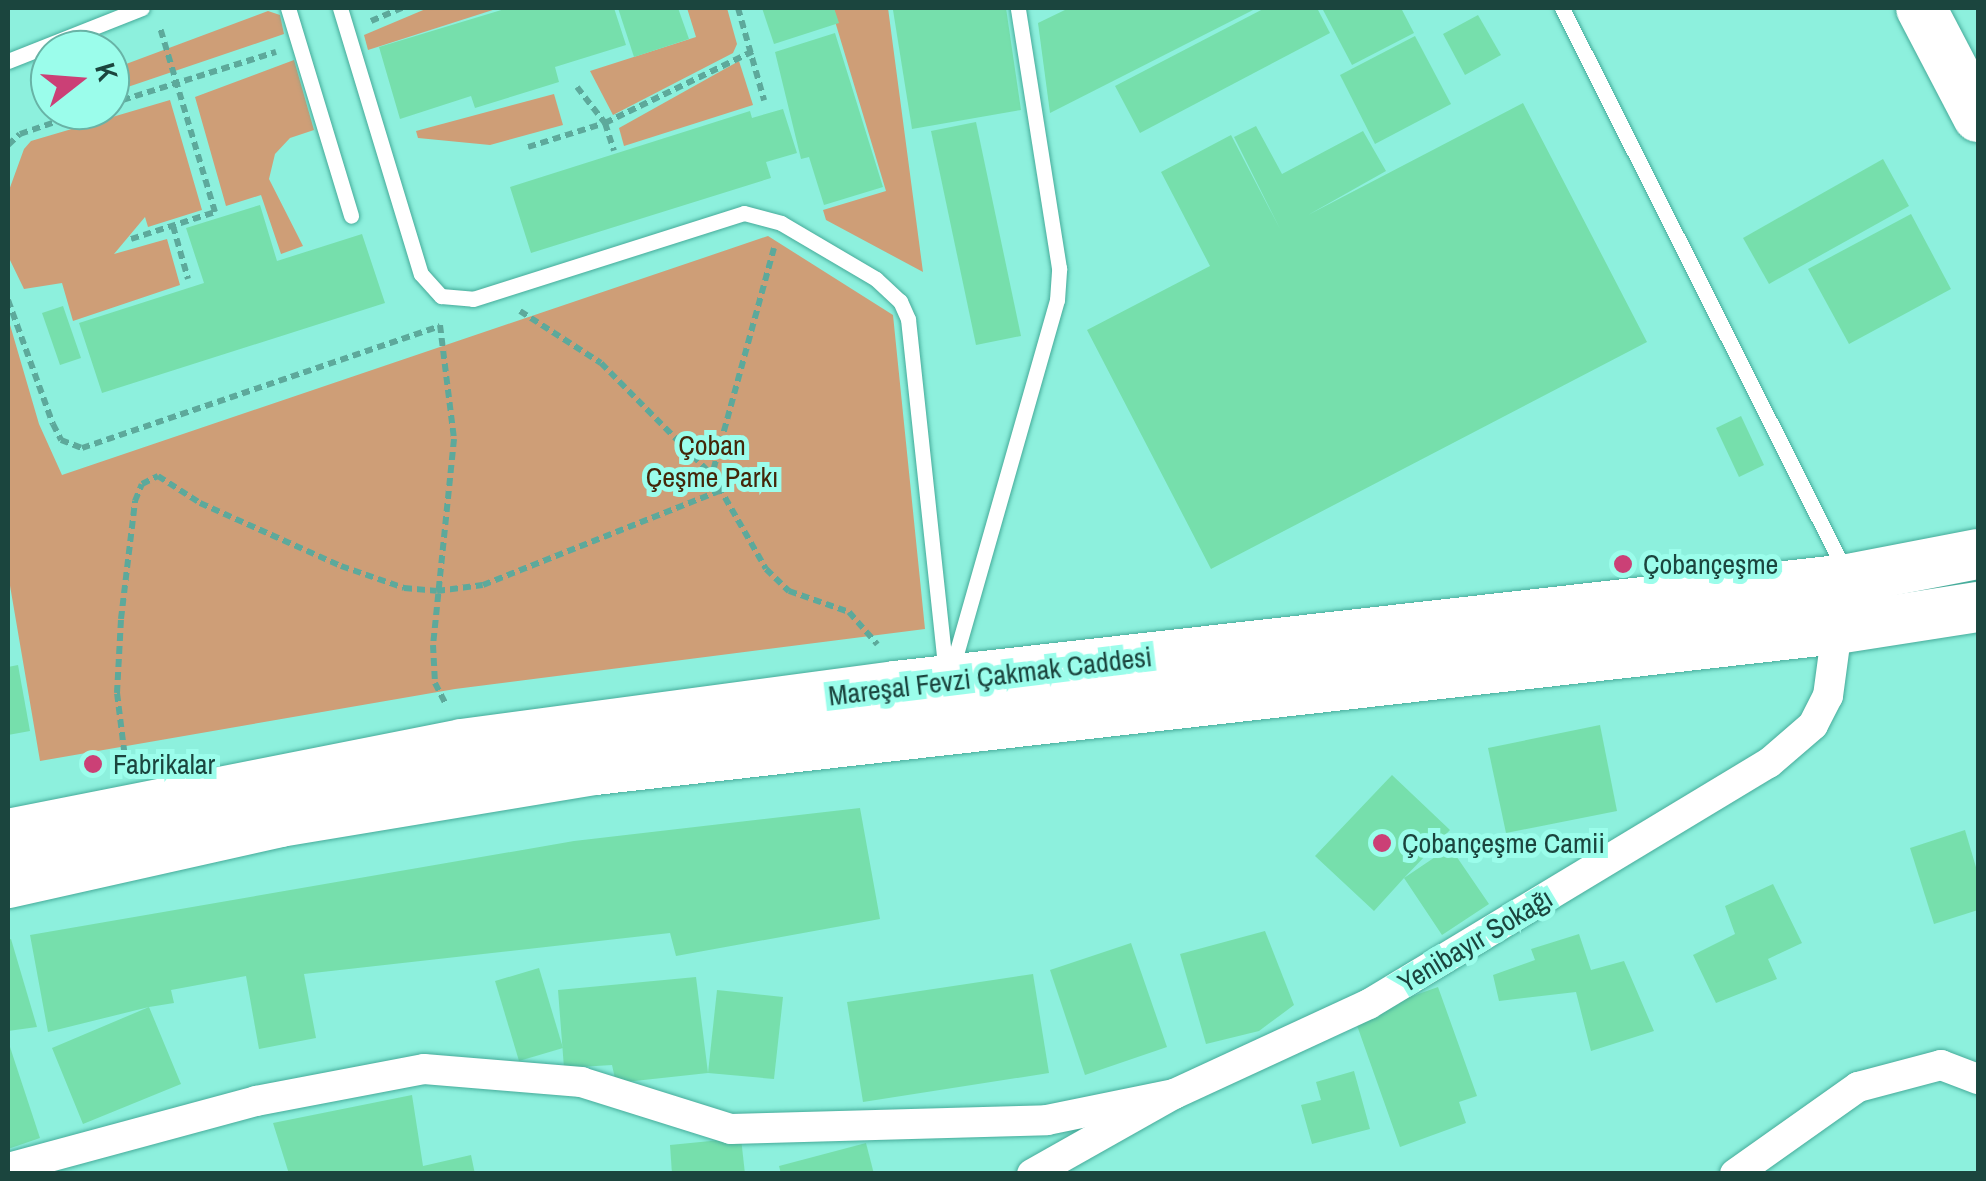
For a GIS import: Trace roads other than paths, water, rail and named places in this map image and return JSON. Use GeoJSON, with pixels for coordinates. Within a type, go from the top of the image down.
{"type":"FeatureCollection","features":[{"type":"Feature","properties":{"kind":"main road"},"geometry":{"type":"LineString","coordinates":[[1922,8],[1978,117]]}},
{"type":"Feature","properties":{"kind":"main road"},"geometry":{"type":"LineString","coordinates":[[1957,8],[1978,48]]}},
{"type":"Feature","properties":{"kind":"main road","name":"Mareşal Fevzi Çakmak Caddesi"},"geometry":{"type":"LineString","coordinates":[[8,834],[128,807],[462,744],[895,686],[1848,579],[1978,554]]}},
{"type":"Feature","properties":{"kind":"main road","name":"Mareşal Fevzi Çakmak Caddesi"},"geometry":{"type":"LineString","coordinates":[[8,883],[280,822],[596,770],[1837,629],[1978,607]]}},
{"type":"Feature","properties":{"kind":"street","name":"Yenibayır Sokağı"},"geometry":{"type":"LineString","coordinates":[[1032,1174],[1174,1094],[1369,1004],[1769,763],[1812,725],[1828,696],[1837,629]]}},
{"type":"Feature","properties":{"kind":"street"},"geometry":{"type":"LineString","coordinates":[[1735,1174],[1858,1086],[1941,1065],[1978,1079]]}},
{"type":"Feature","properties":{"kind":"street"},"geometry":{"type":"LineString","coordinates":[[8,1168],[256,1101],[424,1069],[581,1082],[730,1130],[1047,1120],[1174,1094]]}},
{"type":"Feature","properties":{"kind":"lane"},"geometry":{"type":"LineString","coordinates":[[8,61],[142,8]]}},
{"type":"Feature","properties":{"kind":"lane"},"geometry":{"type":"LineString","coordinates":[[288,8],[350,216]]}},
{"type":"Feature","properties":{"kind":"lane"},"geometry":{"type":"LineString","coordinates":[[340,8],[421,274],[436,292],[457,302],[492,294],[744,213],[781,224],[876,279],[908,319],[947,680]]}},
{"type":"Feature","properties":{"kind":"lane"},"geometry":{"type":"LineString","coordinates":[[947,680],[964,644],[1057,300],[1059,268],[1018,8]]}},
{"type":"Feature","properties":{"kind":"lane"},"geometry":{"type":"LineString","coordinates":[[1562,8],[1848,579]]}},
{"type":"Feature","properties":{"kind":"place","name":"Çobançeşme"},"geometry":{"type":"Point","coordinates":[1623,564]}},
{"type":"Feature","properties":{"kind":"place","name":"Fabrikalar"},"geometry":{"type":"Point","coordinates":[93,764]}},
{"type":"Feature","properties":{"kind":"place","name":"Çobançeşme Camii"},"geometry":{"type":"Point","coordinates":[1382,843]}},
{"type":"Feature","properties":{"kind":"park label","name":"Çoban Çeşme Parkı"},"geometry":{"type":"Point","coordinates":[712,461]}}]}
